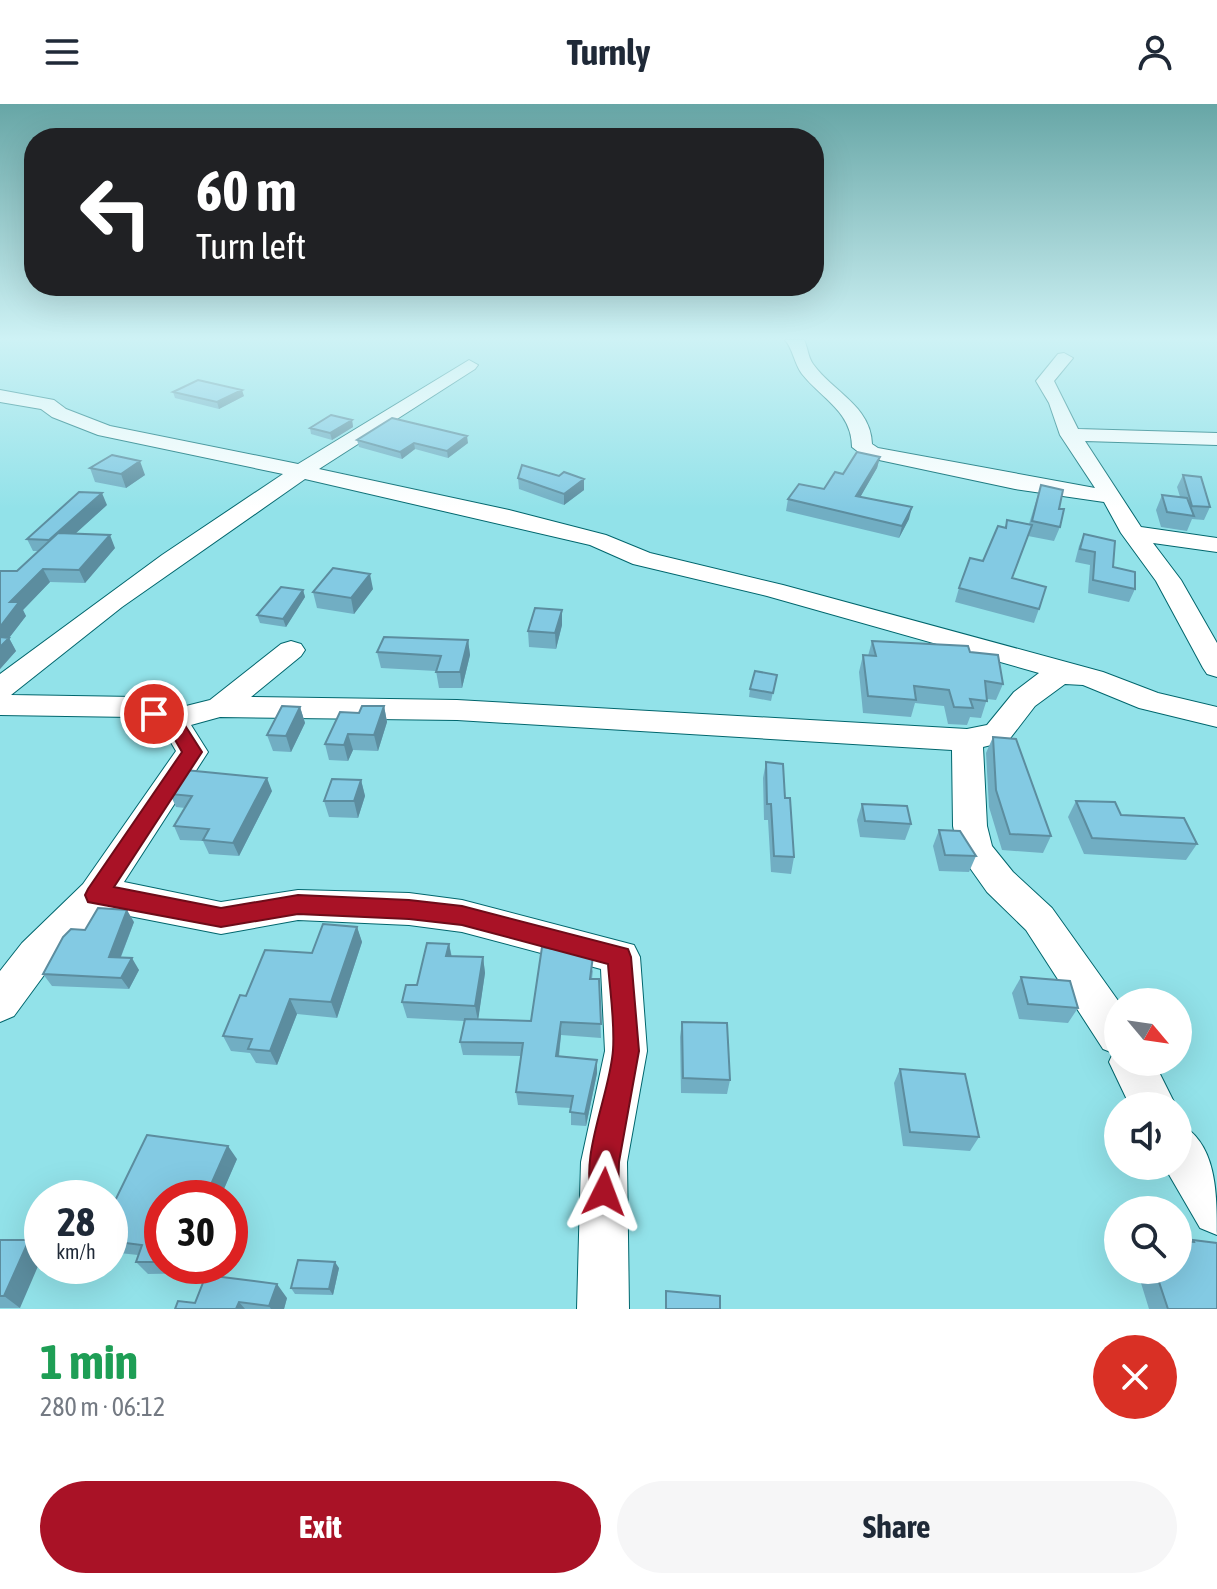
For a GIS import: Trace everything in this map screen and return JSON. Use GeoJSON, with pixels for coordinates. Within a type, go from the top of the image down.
{"type":"FeatureCollection","features":[{"type":"Feature","properties":{"kind":"street"},"geometry":{"type":"LineString","coordinates":[[1,396],[47,404],[59,413],[105,431],[299,470],[598,540],[642,559],[774,590],[1073,673],[1147,700],[1217,717]]}},
{"type":"Feature","properties":{"kind":"street"},"geometry":{"type":"LineString","coordinates":[[0,689],[78,625],[299,470],[418,396]]}},
{"type":"Feature","properties":{"kind":"street"},"geometry":{"type":"LineString","coordinates":[[834,396],[851,414],[863,437],[862,447],[872,453],[1015,482],[1112,497]]}},
{"type":"Feature","properties":{"kind":"street"},"geometry":{"type":"LineString","coordinates":[[1054,396],[1070,435],[1133,533],[1168,580],[1217,668]]}},
{"type":"Feature","properties":{"kind":"street"},"geometry":{"type":"LineString","coordinates":[[1070,435],[1217,439]]}},
{"type":"Feature","properties":{"kind":"street"},"geometry":{"type":"LineString","coordinates":[[1133,533],[1217,545]]}},
{"type":"Feature","properties":{"kind":"street"},"geometry":{"type":"LineString","coordinates":[[220,707],[249,680],[291,650]]}},
{"type":"Feature","properties":{"kind":"street"},"geometry":{"type":"LineString","coordinates":[[0,705],[135,707],[173,720],[220,707],[457,710],[967,740],[997,733],[1016,708],[1034,692],[1057,675],[1073,673]]}},
{"type":"Feature","properties":{"kind":"street"},"geometry":{"type":"LineString","coordinates":[[0,1003],[36,955],[96,895],[192,752],[173,720]]}},
{"type":"Feature","properties":{"kind":"street"},"geometry":{"type":"LineString","coordinates":[[967,740],[970,826],[976,851],[1000,882],[1039,919],[1104,1014]]}},
{"type":"Feature","properties":{"kind":"street"},"geometry":{"type":"LineString","coordinates":[[96,895],[117,896],[221,918],[298,905],[409,909],[462,916],[620,957],[626,1051],[604,1162],[603,1309]]}},
{"type":"Feature","properties":{"kind":"street"},"geometry":{"type":"LineString","coordinates":[[1192,1169],[1217,1210]]}},
{"type":"Feature","properties":{"kind":"building"},"geometry":{"type":"Polygon","coordinates":[[[192,396],[229,396],[217,402],[192,396]]]}},
{"type":"Feature","properties":{"kind":"building"},"geometry":{"type":"Polygon","coordinates":[[[331,415],[352,420],[330,433],[310,428],[331,415]]]}},
{"type":"Feature","properties":{"kind":"building"},"geometry":{"type":"Polygon","coordinates":[[[392,418],[467,436],[447,451],[414,443],[400,452],[357,440],[392,418]]]}},
{"type":"Feature","properties":{"kind":"building"},"geometry":{"type":"Polygon","coordinates":[[[857,452],[880,457],[856,496],[912,507],[902,526],[788,499],[799,484],[824,489],[835,472],[843,474],[857,452]]]}},
{"type":"Feature","properties":{"kind":"building"},"geometry":{"type":"Polygon","coordinates":[[[112,455],[140,461],[121,474],[90,468],[112,455]]]}},
{"type":"Feature","properties":{"kind":"building"},"geometry":{"type":"Polygon","coordinates":[[[522,465],[559,476],[564,472],[584,479],[564,494],[518,478],[522,465]]]}},
{"type":"Feature","properties":{"kind":"building"},"geometry":{"type":"Polygon","coordinates":[[[1183,475],[1201,477],[1210,507],[1192,506],[1183,475]]]}},
{"type":"Feature","properties":{"kind":"building"},"geometry":{"type":"Polygon","coordinates":[[[1041,485],[1063,490],[1059,509],[1064,509],[1060,527],[1032,521],[1041,485]]]}},
{"type":"Feature","properties":{"kind":"building"},"geometry":{"type":"Polygon","coordinates":[[[79,492],[102,493],[49,540],[27,539],[79,492]]]}},
{"type":"Feature","properties":{"kind":"building"},"geometry":{"type":"Polygon","coordinates":[[[1162,495],[1187,498],[1194,516],[1167,512],[1162,495]]]}},
{"type":"Feature","properties":{"kind":"building"},"geometry":{"type":"Polygon","coordinates":[[[1007,520],[1032,525],[1012,578],[1046,587],[1039,609],[959,588],[970,558],[983,561],[998,526],[1006,528],[1007,520]]]}},
{"type":"Feature","properties":{"kind":"building"},"geometry":{"type":"Polygon","coordinates":[[[58,533],[110,535],[79,570],[43,569],[10,602],[19,602],[0,627],[0,571],[17,571],[58,533]]]}},
{"type":"Feature","properties":{"kind":"building"},"geometry":{"type":"Polygon","coordinates":[[[1084,534],[1115,541],[1113,567],[1135,572],[1135,589],[1093,580],[1095,552],[1080,549],[1084,534]]]}},
{"type":"Feature","properties":{"kind":"building"},"geometry":{"type":"Polygon","coordinates":[[[333,568],[370,574],[351,598],[313,592],[333,568]]]}},
{"type":"Feature","properties":{"kind":"building"},"geometry":{"type":"Polygon","coordinates":[[[281,587],[303,590],[283,619],[257,615],[281,587]]]}},
{"type":"Feature","properties":{"kind":"building"},"geometry":{"type":"Polygon","coordinates":[[[535,608],[562,610],[555,633],[528,631],[535,608]]]}},
{"type":"Feature","properties":{"kind":"building"},"geometry":{"type":"Polygon","coordinates":[[[0,637],[9,638],[0,647],[0,637]]]}},
{"type":"Feature","properties":{"kind":"building"},"geometry":{"type":"Polygon","coordinates":[[[384,637],[468,640],[460,672],[436,672],[441,656],[377,652],[384,637]]]}},
{"type":"Feature","properties":{"kind":"building"},"geometry":{"type":"Polygon","coordinates":[[[872,641],[968,646],[970,652],[998,655],[1003,684],[985,681],[987,701],[970,699],[973,708],[954,707],[949,690],[914,686],[916,700],[868,696],[863,655],[876,656],[872,641]]]}},
{"type":"Feature","properties":{"kind":"building"},"geometry":{"type":"Polygon","coordinates":[[[755,671],[777,675],[773,693],[750,689],[755,671]]]}},
{"type":"Feature","properties":{"kind":"building"},"geometry":{"type":"Polygon","coordinates":[[[282,706],[300,707],[286,736],[267,735],[282,706]]]}},
{"type":"Feature","properties":{"kind":"building"},"geometry":{"type":"Polygon","coordinates":[[[362,706],[384,706],[374,735],[348,734],[344,745],[325,744],[340,712],[359,713],[362,706]]]}},
{"type":"Feature","properties":{"kind":"building"},"geometry":{"type":"Polygon","coordinates":[[[993,737],[1016,739],[1051,836],[1010,834],[996,790],[993,737]]]}},
{"type":"Feature","properties":{"kind":"building"},"geometry":{"type":"Polygon","coordinates":[[[766,762],[783,764],[785,798],[790,798],[794,857],[774,856],[771,804],[767,804],[766,762]]]}},
{"type":"Feature","properties":{"kind":"building"},"geometry":{"type":"Polygon","coordinates":[[[185,770],[267,778],[233,843],[203,840],[209,829],[174,826],[192,796],[170,794],[185,770]]]}},
{"type":"Feature","properties":{"kind":"building"},"geometry":{"type":"Polygon","coordinates":[[[332,779],[361,780],[354,801],[324,801],[332,779]]]}},
{"type":"Feature","properties":{"kind":"building"},"geometry":{"type":"Polygon","coordinates":[[[1076,801],[1115,802],[1121,815],[1184,818],[1197,844],[1092,838],[1076,801]]]}},
{"type":"Feature","properties":{"kind":"building"},"geometry":{"type":"Polygon","coordinates":[[[862,804],[907,806],[911,824],[865,821],[862,804]]]}},
{"type":"Feature","properties":{"kind":"building"},"geometry":{"type":"Polygon","coordinates":[[[939,830],[960,831],[976,856],[945,855],[939,830]]]}},
{"type":"Feature","properties":{"kind":"building"},"geometry":{"type":"Polygon","coordinates":[[[98,908],[127,910],[109,957],[132,958],[121,978],[43,974],[63,937],[71,929],[85,930],[98,908]]]}},
{"type":"Feature","properties":{"kind":"building"},"geometry":{"type":"Polygon","coordinates":[[[323,924],[357,927],[331,1002],[290,999],[270,1051],[248,1049],[252,1039],[223,1036],[240,995],[246,996],[265,950],[312,953],[323,924]]]}},
{"type":"Feature","properties":{"kind":"building"},"geometry":{"type":"Polygon","coordinates":[[[427,943],[449,944],[446,956],[483,957],[475,1006],[402,1002],[406,985],[417,985],[427,943]]]}},
{"type":"Feature","properties":{"kind":"building"},"geometry":{"type":"Polygon","coordinates":[[[542,947],[593,956],[590,979],[599,979],[601,1024],[561,1022],[556,1056],[597,1060],[585,1114],[570,1112],[573,1096],[516,1092],[523,1043],[460,1042],[465,1019],[531,1021],[542,947]]]}},
{"type":"Feature","properties":{"kind":"building"},"geometry":{"type":"Polygon","coordinates":[[[1021,977],[1070,981],[1078,1008],[1028,1004],[1021,977]]]}},
{"type":"Feature","properties":{"kind":"building"},"geometry":{"type":"Polygon","coordinates":[[[682,1022],[727,1023],[730,1080],[683,1078],[682,1022]]]}},
{"type":"Feature","properties":{"kind":"building"},"geometry":{"type":"Polygon","coordinates":[[[900,1069],[965,1074],[979,1137],[910,1132],[900,1069]]]}},
{"type":"Feature","properties":{"kind":"building"},"geometry":{"type":"Polygon","coordinates":[[[147,1135],[228,1146],[213,1180],[144,1180],[144,1262],[136,1262],[142,1245],[128,1243],[128,1180],[125,1180],[147,1135]]]}},
{"type":"Feature","properties":{"kind":"building"},"geometry":{"type":"Polygon","coordinates":[[[0,1240],[24,1240],[24,1251],[4,1296],[0,1296],[0,1240]]]}},
{"type":"Feature","properties":{"kind":"building"},"geometry":{"type":"Polygon","coordinates":[[[1194,1242],[1217,1243],[1217,1309],[1168,1309],[1160,1284],[1192,1284],[1194,1242]]]}},
{"type":"Feature","properties":{"kind":"building"},"geometry":{"type":"Polygon","coordinates":[[[298,1260],[335,1262],[329,1289],[291,1288],[298,1260]]]}},
{"type":"Feature","properties":{"kind":"building"},"geometry":{"type":"Polygon","coordinates":[[[248,1280],[277,1284],[269,1306],[239,1302],[236,1309],[175,1309],[178,1301],[195,1303],[202,1284],[248,1284],[248,1280]]]}},
{"type":"Feature","properties":{"kind":"building"},"geometry":{"type":"Polygon","coordinates":[[[666,1291],[720,1296],[720,1309],[666,1309],[666,1291]]]}},
{"type":"Feature","properties":{"kind":"route"},"geometry":{"type":"LineString","coordinates":[[154,714],[173,720],[192,752],[96,895],[117,896],[221,918],[298,905],[409,909],[462,916],[620,957],[626,1051],[604,1162],[604,1192]]}}]}
